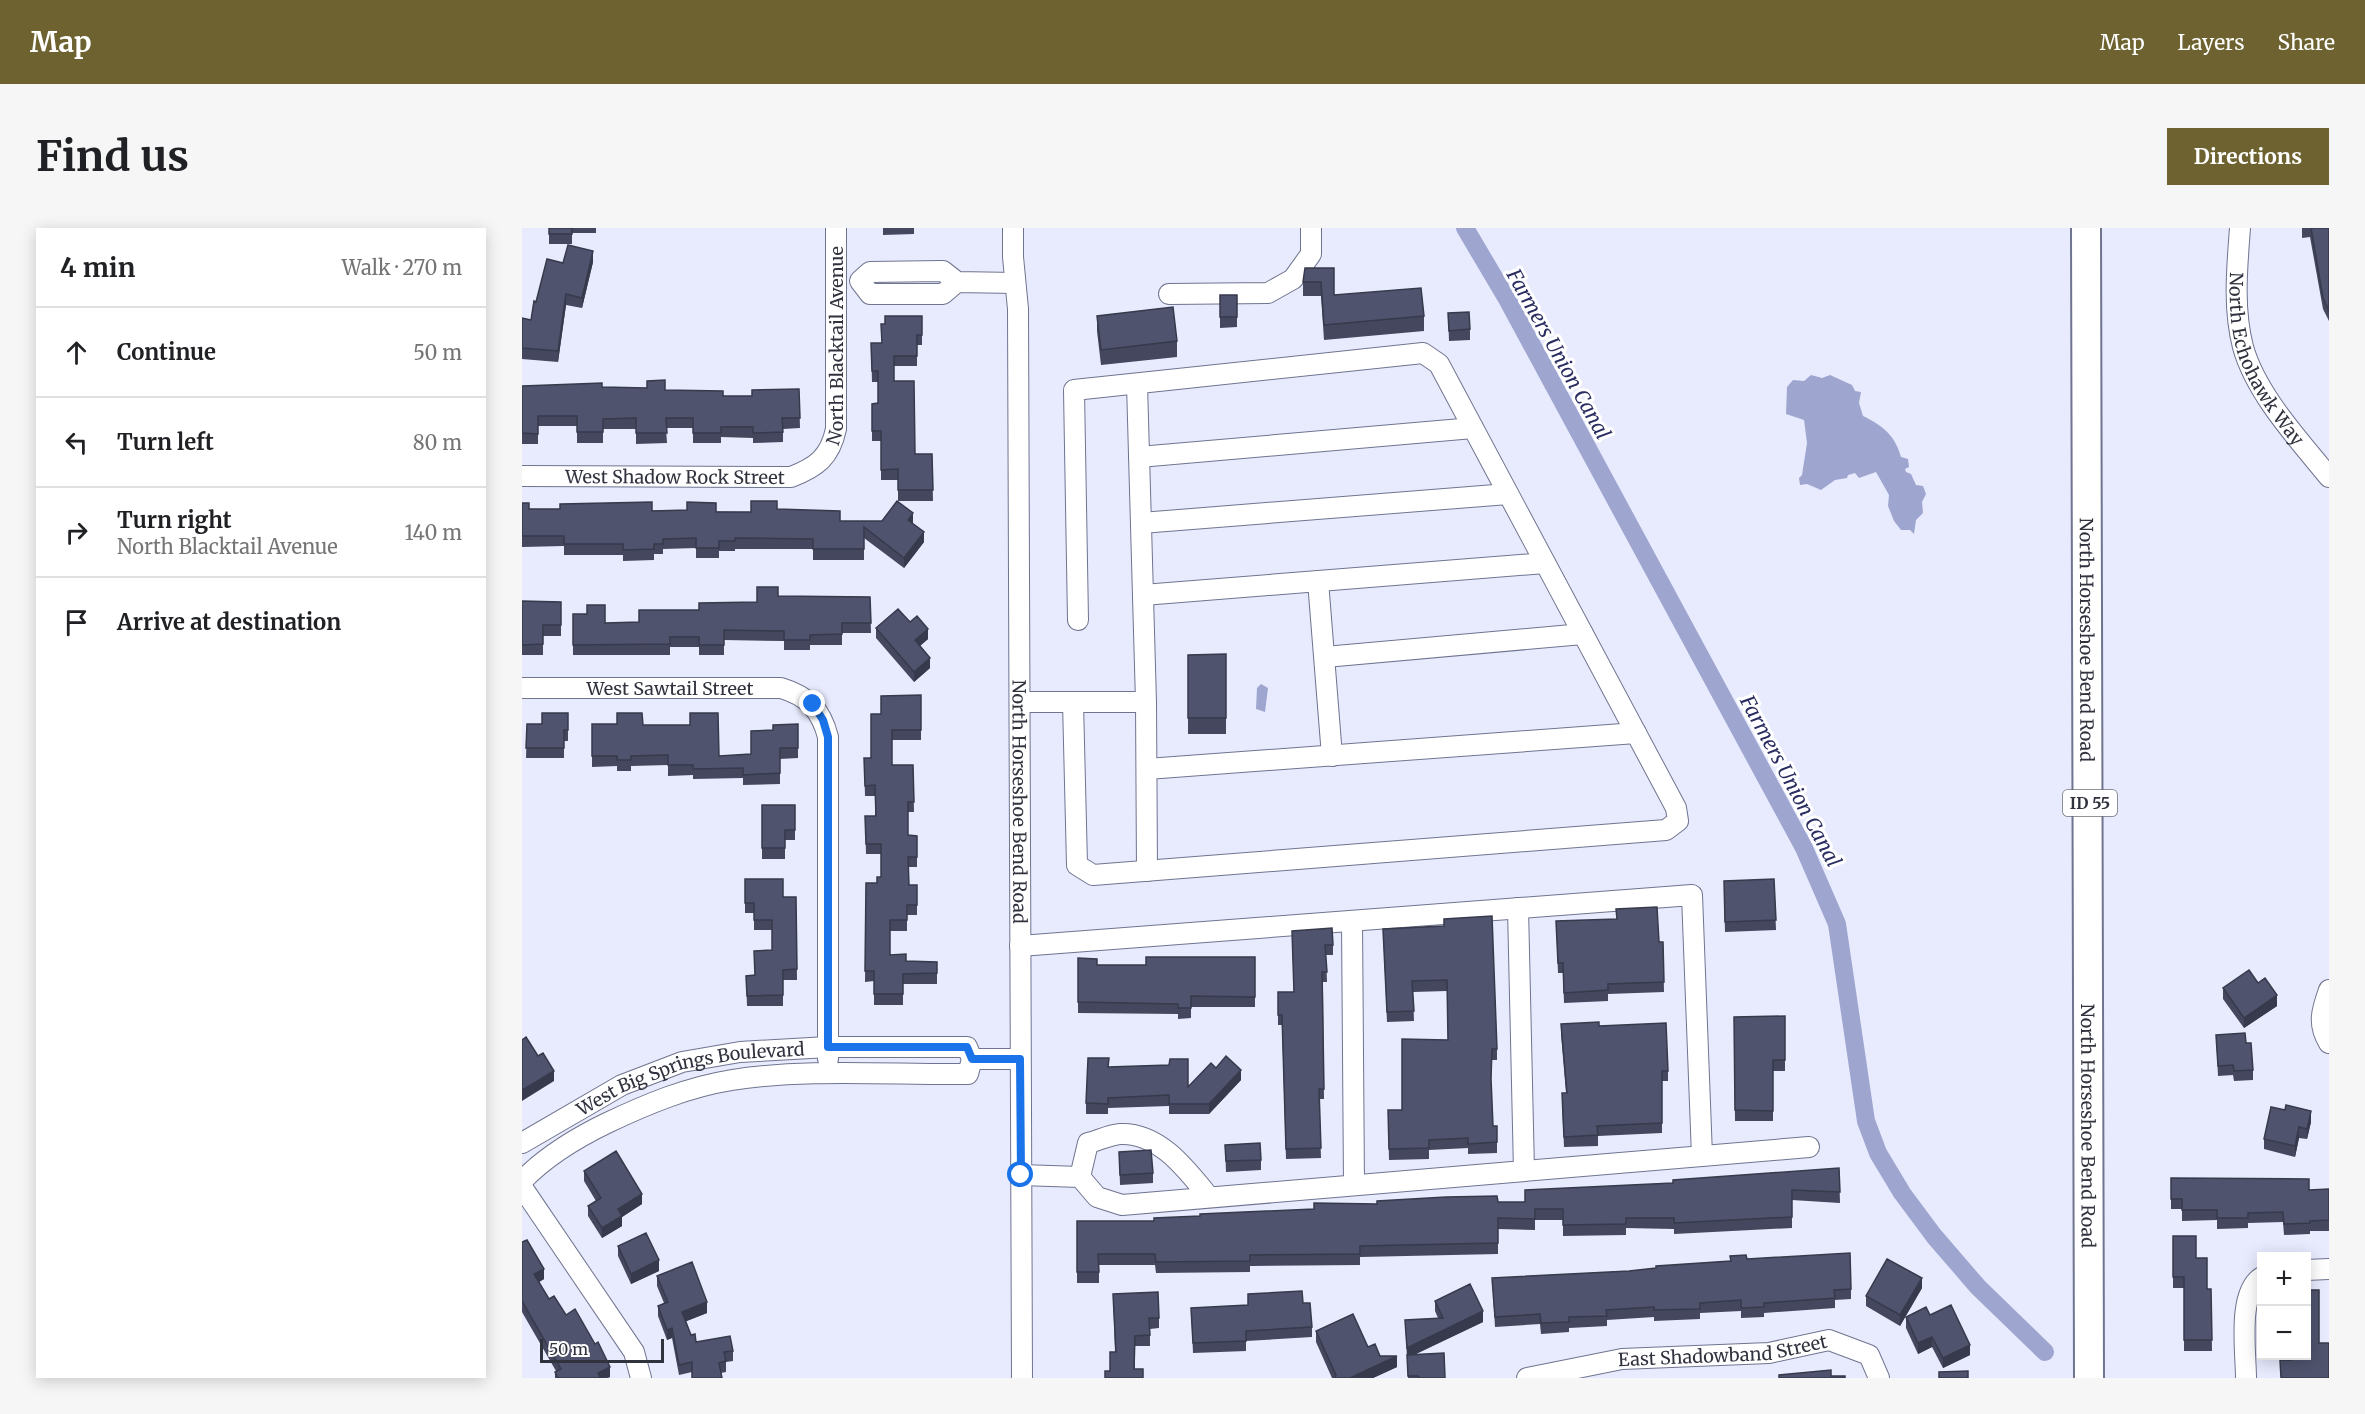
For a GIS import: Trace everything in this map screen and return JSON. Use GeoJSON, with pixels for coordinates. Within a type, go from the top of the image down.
{"type":"FeatureCollection","features":[{"type":"Feature","properties":{"kind":"highway","name":"North Horseshoe Bend Road"},"geometry":{"type":"LineString","coordinates":[[2086,228],[2089,1378]]}},
{"type":"Feature","properties":{"kind":"street","name":"North Blacktail Avenue"},"geometry":{"type":"LineString","coordinates":[[824,460],[832,446],[836,429],[836,228]]}},
{"type":"Feature","properties":{"kind":"street","name":"North Horseshoe Bend Road"},"geometry":{"type":"LineString","coordinates":[[1014,228],[1018,309],[1022,1378]]}},
{"type":"Feature","properties":{"kind":"street"},"geometry":{"type":"LineString","coordinates":[[1169,294],[1268,293],[1293,279],[1311,254],[1311,228]]}},
{"type":"Feature","properties":{"kind":"street","name":"North Echohawk Way"},"geometry":{"type":"LineString","coordinates":[[2240,228],[2236,304],[2244,349],[2264,390],[2288,426],[2329,477]]}},
{"type":"Feature","properties":{"kind":"street"},"geometry":{"type":"LineString","coordinates":[[836,281],[860,281],[870,272],[943,271],[957,282],[1015,283]]}},
{"type":"Feature","properties":{"kind":"street"},"geometry":{"type":"LineString","coordinates":[[1072,702],[1077,865],[1092,875],[1666,830],[1678,821],[1676,808],[1439,364],[1423,353],[1074,390],[1078,620]]}},
{"type":"Feature","properties":{"kind":"street"},"geometry":{"type":"LineString","coordinates":[[1137,384],[1146,702],[1147,871]]}},
{"type":"Feature","properties":{"kind":"street"},"geometry":{"type":"LineString","coordinates":[[1139,457],[1473,428]]}},
{"type":"Feature","properties":{"kind":"street","name":"West Shadow Rock Street"},"geometry":{"type":"LineString","coordinates":[[522,476],[791,477],[809,470],[824,460]]}},
{"type":"Feature","properties":{"kind":"street"},"geometry":{"type":"LineString","coordinates":[[1141,523],[1508,494]]}},
{"type":"Feature","properties":{"kind":"street"},"geometry":{"type":"LineString","coordinates":[[1143,595],[1545,563]]}},
{"type":"Feature","properties":{"kind":"street"},"geometry":{"type":"LineString","coordinates":[[1318,581],[1332,756]]}},
{"type":"Feature","properties":{"kind":"street"},"geometry":{"type":"LineString","coordinates":[[1325,657],[1583,634]]}},
{"type":"Feature","properties":{"kind":"street","name":"West Sawtail Street"},"geometry":{"type":"LineString","coordinates":[[522,688],[781,688],[799,693],[813,704],[823,720],[828,737],[828,1047]]}},
{"type":"Feature","properties":{"kind":"street"},"geometry":{"type":"LineString","coordinates":[[1020,702],[1146,702]]}},
{"type":"Feature","properties":{"kind":"street"},"geometry":{"type":"LineString","coordinates":[[1147,769],[1636,733]]}},
{"type":"Feature","properties":{"kind":"street"},"geometry":{"type":"LineString","coordinates":[[1020,946],[1692,895],[1702,1156]]}},
{"type":"Feature","properties":{"kind":"street"},"geometry":{"type":"LineString","coordinates":[[1518,908],[1524,1171]]}},
{"type":"Feature","properties":{"kind":"street"},"geometry":{"type":"LineString","coordinates":[[1352,921],[1354,1185]]}},
{"type":"Feature","properties":{"kind":"street"},"geometry":{"type":"LineString","coordinates":[[2329,990],[2320,1015],[2321,1030],[2329,1043]]}},
{"type":"Feature","properties":{"kind":"street"},"geometry":{"type":"LineString","coordinates":[[828,1047],[828,1075]]}},
{"type":"Feature","properties":{"kind":"street","name":"West Big Springs Boulevard"},"geometry":{"type":"LineString","coordinates":[[522,1143],[622,1084],[682,1062],[740,1052],[828,1047],[967,1047],[972,1059],[968,1074],[828,1075],[732,1080],[694,1088],[644,1105],[543,1159],[522,1181]]}},
{"type":"Feature","properties":{"kind":"street","name":"West Big Springs Boulevard"},"geometry":{"type":"LineString","coordinates":[[972,1059],[1020,1059]]}},
{"type":"Feature","properties":{"kind":"street"},"geometry":{"type":"LineString","coordinates":[[1080,1177],[1088,1143],[1120,1134],[1154,1142],[1187,1170],[1209,1197]]}},
{"type":"Feature","properties":{"kind":"street"},"geometry":{"type":"LineString","coordinates":[[1021,1175],[1080,1177],[1097,1197],[1122,1205],[1809,1147]]}},
{"type":"Feature","properties":{"kind":"street"},"geometry":{"type":"LineString","coordinates":[[522,1187],[634,1352],[641,1378]]}},
{"type":"Feature","properties":{"kind":"street"},"geometry":{"type":"LineString","coordinates":[[2311,1270],[2329,1269]]}},
{"type":"Feature","properties":{"kind":"street"},"geometry":{"type":"LineString","coordinates":[[2246,1378],[2246,1306],[2257,1282]]}},
{"type":"Feature","properties":{"kind":"street","name":"East Shadowband Street"},"geometry":{"type":"LineString","coordinates":[[1527,1378],[1769,1353],[1829,1340],[1869,1355],[1879,1378]]}},
{"type":"Feature","properties":{"kind":"water"},"geometry":{"type":"Polygon","coordinates":[[[1811,375],[1822,378],[1830,375],[1852,385],[1855,391],[1861,392],[1859,403],[1863,416],[1887,432],[1892,437],[1901,457],[1908,459],[1909,467],[1905,469],[1906,472],[1911,474],[1916,485],[1923,486],[1926,494],[1922,502],[1923,513],[1916,520],[1914,534],[1910,530],[1901,530],[1894,521],[1888,506],[1889,495],[1876,472],[1859,478],[1855,473],[1848,475],[1847,478],[1835,480],[1821,490],[1807,484],[1800,485],[1799,478],[1802,475],[1807,443],[1804,420],[1786,414],[1787,387],[1793,380],[1804,381],[1811,375]]]}},
{"type":"Feature","properties":{"kind":"water"},"geometry":{"type":"Polygon","coordinates":[[[1261,684],[1268,688],[1265,712],[1256,709],[1257,688],[1261,684]]]}},
{"type":"Feature","properties":{"kind":"building"},"geometry":{"type":"Polygon","coordinates":[[[549,228],[572,228],[572,234],[549,234],[549,228]]]}},
{"type":"Feature","properties":{"kind":"building"},"geometry":{"type":"Polygon","coordinates":[[[2311,228],[2329,228],[2329,311],[2323,298],[2311,228]]]}},
{"type":"Feature","properties":{"kind":"building"},"geometry":{"type":"Polygon","coordinates":[[[568,245],[593,251],[582,298],[566,294],[558,351],[522,348],[522,318],[531,320],[534,301],[536,302],[547,259],[563,263],[568,245]]]}},
{"type":"Feature","properties":{"kind":"building"},"geometry":{"type":"Polygon","coordinates":[[[1305,268],[1334,268],[1334,295],[1421,288],[1424,316],[1324,325],[1321,282],[1303,282],[1305,268]]]}},
{"type":"Feature","properties":{"kind":"building"},"geometry":{"type":"Polygon","coordinates":[[[1220,295],[1237,295],[1237,317],[1220,317],[1220,295]]]}},
{"type":"Feature","properties":{"kind":"building"},"geometry":{"type":"Polygon","coordinates":[[[1173,307],[1177,341],[1101,350],[1097,316],[1173,307]]]}},
{"type":"Feature","properties":{"kind":"building"},"geometry":{"type":"Polygon","coordinates":[[[1469,312],[1470,329],[1449,331],[1448,313],[1469,312]]]}},
{"type":"Feature","properties":{"kind":"building"},"geometry":{"type":"Polygon","coordinates":[[[885,316],[922,316],[922,335],[917,335],[917,356],[894,356],[894,381],[914,381],[915,454],[932,454],[933,490],[898,490],[898,469],[881,470],[881,431],[872,431],[872,404],[878,403],[878,371],[872,371],[871,343],[882,343],[881,324],[885,324],[885,316]]]}},
{"type":"Feature","properties":{"kind":"building"},"geometry":{"type":"Polygon","coordinates":[[[665,380],[665,390],[723,391],[723,396],[752,396],[752,390],[799,389],[800,418],[782,418],[783,432],[753,433],[753,427],[721,427],[721,433],[693,433],[693,418],[666,418],[667,433],[636,433],[636,418],[603,419],[603,432],[577,432],[577,416],[538,416],[538,434],[522,433],[522,386],[602,383],[602,387],[647,388],[647,381],[665,380]]]}},
{"type":"Feature","properties":{"kind":"building"},"geometry":{"type":"Polygon","coordinates":[[[751,501],[777,501],[777,509],[840,511],[840,521],[882,521],[897,501],[913,513],[908,520],[924,532],[904,558],[864,527],[864,549],[813,549],[813,539],[735,538],[735,541],[719,541],[719,548],[696,548],[696,538],[663,539],[663,544],[654,544],[654,549],[623,550],[623,544],[564,544],[564,536],[522,536],[522,503],[529,503],[529,509],[560,509],[560,504],[652,502],[652,511],[687,510],[687,502],[716,503],[716,512],[751,512],[751,501]]]}},
{"type":"Feature","properties":{"kind":"building"},"geometry":{"type":"Polygon","coordinates":[[[757,587],[778,587],[778,596],[870,597],[871,623],[842,623],[842,634],[810,635],[810,640],[784,640],[784,631],[724,630],[724,645],[699,645],[699,637],[670,637],[670,644],[573,645],[573,614],[587,614],[587,605],[605,605],[605,623],[639,622],[639,610],[699,610],[699,603],[757,602],[757,587]]]}},
{"type":"Feature","properties":{"kind":"building"},"geometry":{"type":"Polygon","coordinates":[[[522,601],[561,602],[561,625],[543,625],[543,644],[522,645],[522,601]]]}},
{"type":"Feature","properties":{"kind":"building"},"geometry":{"type":"Polygon","coordinates":[[[898,609],[910,622],[917,616],[928,629],[915,640],[930,658],[914,672],[876,628],[898,609]]]}},
{"type":"Feature","properties":{"kind":"building"},"geometry":{"type":"Polygon","coordinates":[[[1226,654],[1226,718],[1188,718],[1188,655],[1226,654]]]}},
{"type":"Feature","properties":{"kind":"building"},"geometry":{"type":"Polygon","coordinates":[[[921,695],[921,730],[892,730],[892,765],[913,765],[914,802],[908,802],[908,835],[917,836],[917,857],[908,857],[909,885],[917,885],[917,905],[907,905],[907,920],[890,920],[890,955],[906,954],[906,961],[937,962],[937,973],[903,974],[903,994],[874,994],[874,971],[865,971],[866,883],[877,883],[877,877],[881,877],[881,844],[866,844],[865,816],[876,816],[875,785],[865,786],[864,758],[871,758],[871,714],[881,714],[881,696],[921,695]]]}},
{"type":"Feature","properties":{"kind":"building"},"geometry":{"type":"Polygon","coordinates":[[[542,713],[568,713],[568,730],[564,730],[564,748],[526,748],[527,724],[542,724],[542,713]]]}},
{"type":"Feature","properties":{"kind":"building"},"geometry":{"type":"Polygon","coordinates":[[[617,713],[642,713],[643,725],[690,725],[690,713],[718,713],[719,756],[751,754],[751,731],[773,730],[773,725],[798,724],[798,748],[780,748],[780,773],[743,775],[743,768],[693,769],[693,765],[668,765],[668,755],[631,756],[631,760],[617,760],[617,756],[592,756],[592,724],[617,724],[617,713]]]}},
{"type":"Feature","properties":{"kind":"building"},"geometry":{"type":"Polygon","coordinates":[[[762,805],[795,805],[795,830],[785,830],[785,848],[762,848],[762,805]]]}},
{"type":"Feature","properties":{"kind":"building"},"geometry":{"type":"Polygon","coordinates":[[[745,879],[783,879],[783,897],[796,897],[797,969],[783,970],[783,995],[747,996],[746,976],[755,975],[754,951],[772,950],[772,920],[754,920],[754,903],[745,903],[745,879]]]}},
{"type":"Feature","properties":{"kind":"building"},"geometry":{"type":"Polygon","coordinates":[[[1774,879],[1776,920],[1725,922],[1724,881],[1774,879]]]}},
{"type":"Feature","properties":{"kind":"building"},"geometry":{"type":"Polygon","coordinates":[[[1657,907],[1659,942],[1663,942],[1664,982],[1608,984],[1608,990],[1564,993],[1563,963],[1558,963],[1556,921],[1617,919],[1616,909],[1657,907]]]}},
{"type":"Feature","properties":{"kind":"building"},"geometry":{"type":"Polygon","coordinates":[[[1492,916],[1497,1049],[1492,1049],[1491,1078],[1493,1126],[1497,1126],[1497,1142],[1468,1144],[1468,1138],[1429,1140],[1429,1148],[1389,1149],[1388,1110],[1402,1110],[1402,1039],[1448,1040],[1447,980],[1412,981],[1414,1011],[1387,1012],[1383,929],[1444,926],[1444,919],[1492,916]]]}},
{"type":"Feature","properties":{"kind":"building"},"geometry":{"type":"Polygon","coordinates":[[[1332,928],[1333,945],[1325,945],[1327,972],[1322,972],[1324,1089],[1319,1089],[1321,1148],[1286,1149],[1282,1015],[1278,1015],[1278,992],[1294,992],[1292,931],[1332,928]]]}},
{"type":"Feature","properties":{"kind":"building"},"geometry":{"type":"Polygon","coordinates":[[[1146,957],[1255,957],[1255,997],[1191,996],[1191,1008],[1178,1008],[1178,1004],[1078,1002],[1078,958],[1097,959],[1097,965],[1146,965],[1146,957]]]}},
{"type":"Feature","properties":{"kind":"building"},"geometry":{"type":"Polygon","coordinates":[[[2249,970],[2258,983],[2265,978],[2277,995],[2244,1018],[2223,988],[2249,970]]]}},
{"type":"Feature","properties":{"kind":"building"},"geometry":{"type":"Polygon","coordinates":[[[1785,1016],[1785,1060],[1773,1060],[1773,1111],[1735,1110],[1734,1017],[1785,1016]]]}},
{"type":"Feature","properties":{"kind":"building"},"geometry":{"type":"Polygon","coordinates":[[[1599,1022],[1599,1026],[1666,1023],[1668,1071],[1662,1071],[1662,1123],[1597,1126],[1598,1135],[1564,1137],[1562,1093],[1567,1093],[1561,1024],[1599,1022]]]}},
{"type":"Feature","properties":{"kind":"building"},"geometry":{"type":"Polygon","coordinates":[[[2245,1033],[2246,1043],[2251,1043],[2253,1070],[2234,1071],[2233,1065],[2218,1066],[2216,1035],[2245,1033]]]}},
{"type":"Feature","properties":{"kind":"building"},"geometry":{"type":"Polygon","coordinates":[[[526,1037],[538,1056],[543,1053],[554,1071],[522,1090],[522,1040],[526,1037]]]}},
{"type":"Feature","properties":{"kind":"building"},"geometry":{"type":"Polygon","coordinates":[[[1226,1056],[1241,1070],[1209,1104],[1169,1104],[1169,1095],[1108,1098],[1108,1104],[1086,1103],[1088,1058],[1109,1058],[1108,1067],[1169,1065],[1170,1059],[1188,1059],[1188,1087],[1211,1063],[1216,1068],[1226,1056]]]}},
{"type":"Feature","properties":{"kind":"building"},"geometry":{"type":"Polygon","coordinates":[[[2286,1105],[2311,1111],[2307,1129],[2299,1127],[2295,1146],[2264,1139],[2271,1107],[2285,1110],[2286,1105]]]}},
{"type":"Feature","properties":{"kind":"building"},"geometry":{"type":"Polygon","coordinates":[[[1260,1143],[1261,1160],[1226,1161],[1225,1145],[1260,1143]]]}},
{"type":"Feature","properties":{"kind":"building"},"geometry":{"type":"Polygon","coordinates":[[[1151,1150],[1153,1173],[1120,1175],[1119,1152],[1151,1150]]]}},
{"type":"Feature","properties":{"kind":"building"},"geometry":{"type":"Polygon","coordinates":[[[616,1151],[642,1194],[618,1209],[622,1216],[602,1228],[588,1206],[601,1198],[584,1171],[616,1151]]]}},
{"type":"Feature","properties":{"kind":"building"},"geometry":{"type":"Polygon","coordinates":[[[1839,1168],[1840,1192],[1792,1190],[1792,1217],[1674,1223],[1674,1218],[1626,1218],[1626,1224],[1563,1225],[1563,1209],[1535,1209],[1535,1219],[1498,1218],[1498,1243],[1360,1246],[1360,1254],[1250,1255],[1250,1261],[1156,1262],[1155,1254],[1098,1254],[1099,1272],[1077,1272],[1077,1221],[1154,1221],[1154,1218],[1200,1216],[1200,1214],[1314,1209],[1314,1203],[1377,1204],[1377,1201],[1446,1197],[1497,1196],[1498,1202],[1525,1202],[1525,1190],[1673,1183],[1673,1180],[1839,1168]]]}},
{"type":"Feature","properties":{"kind":"building"},"geometry":{"type":"Polygon","coordinates":[[[2171,1178],[2309,1179],[2309,1190],[2329,1189],[2329,1220],[2284,1224],[2283,1212],[2248,1213],[2248,1218],[2217,1218],[2217,1210],[2182,1210],[2182,1199],[2171,1199],[2171,1178]]]}},
{"type":"Feature","properties":{"kind":"building"},"geometry":{"type":"Polygon","coordinates":[[[646,1233],[659,1260],[631,1274],[618,1246],[646,1233]]]}},
{"type":"Feature","properties":{"kind":"building"},"geometry":{"type":"Polygon","coordinates":[[[2173,1236],[2196,1236],[2196,1258],[2207,1258],[2207,1289],[2211,1289],[2212,1340],[2184,1340],[2184,1277],[2173,1277],[2173,1236]]]}},
{"type":"Feature","properties":{"kind":"building"},"geometry":{"type":"Polygon","coordinates":[[[527,1240],[544,1269],[534,1274],[549,1299],[554,1296],[566,1315],[575,1309],[595,1344],[598,1342],[610,1367],[598,1373],[600,1378],[558,1378],[555,1372],[561,1369],[522,1301],[522,1242],[527,1240]]]}},
{"type":"Feature","properties":{"kind":"building"},"geometry":{"type":"Polygon","coordinates":[[[1850,1253],[1851,1289],[1834,1290],[1835,1298],[1764,1303],[1764,1307],[1741,1308],[1741,1300],[1700,1303],[1700,1309],[1654,1310],[1654,1307],[1606,1310],[1607,1316],[1569,1317],[1569,1322],[1541,1323],[1540,1314],[1495,1317],[1492,1278],[1629,1271],[1656,1268],[1656,1266],[1731,1261],[1730,1256],[1746,1255],[1747,1259],[1850,1253]]]}},
{"type":"Feature","properties":{"kind":"building"},"geometry":{"type":"Polygon","coordinates":[[[1887,1259],[1922,1278],[1900,1315],[1866,1296],[1887,1259]]]}},
{"type":"Feature","properties":{"kind":"building"},"geometry":{"type":"Polygon","coordinates":[[[692,1262],[707,1302],[682,1312],[691,1335],[695,1334],[696,1342],[730,1336],[733,1351],[724,1352],[726,1361],[719,1363],[722,1378],[692,1378],[692,1362],[679,1365],[672,1328],[667,1330],[658,1306],[668,1302],[657,1276],[692,1262]]]}},
{"type":"Feature","properties":{"kind":"building"},"geometry":{"type":"Polygon","coordinates":[[[1470,1284],[1483,1311],[1407,1348],[1405,1320],[1443,1318],[1435,1301],[1470,1284]]]}},
{"type":"Feature","properties":{"kind":"building"},"geometry":{"type":"Polygon","coordinates":[[[2311,1290],[2319,1290],[2319,1343],[2329,1343],[2329,1378],[2281,1378],[2280,1360],[2311,1360],[2311,1290]]]}},
{"type":"Feature","properties":{"kind":"building"},"geometry":{"type":"Polygon","coordinates":[[[1302,1291],[1303,1303],[1310,1303],[1312,1327],[1246,1331],[1246,1341],[1193,1343],[1191,1308],[1248,1305],[1248,1294],[1302,1291]]]}},
{"type":"Feature","properties":{"kind":"building"},"geometry":{"type":"Polygon","coordinates":[[[1158,1292],[1159,1318],[1149,1318],[1150,1335],[1135,1336],[1134,1369],[1143,1369],[1143,1378],[1105,1378],[1105,1371],[1110,1371],[1110,1352],[1116,1352],[1113,1294],[1158,1292]]]}},
{"type":"Feature","properties":{"kind":"building"},"geometry":{"type":"Polygon","coordinates":[[[1951,1305],[1970,1345],[1943,1358],[1932,1337],[1918,1343],[1906,1317],[1926,1307],[1930,1315],[1951,1305]]]}},
{"type":"Feature","properties":{"kind":"building"},"geometry":{"type":"Polygon","coordinates":[[[1353,1314],[1368,1347],[1375,1344],[1380,1356],[1397,1356],[1350,1378],[1335,1378],[1336,1375],[1316,1331],[1353,1314]]]}},
{"type":"Feature","properties":{"kind":"building"},"geometry":{"type":"Polygon","coordinates":[[[1444,1353],[1445,1378],[1408,1376],[1407,1355],[1444,1353]]]}},
{"type":"Feature","properties":{"kind":"building"},"geometry":{"type":"Polygon","coordinates":[[[1831,1370],[1831,1376],[1845,1376],[1845,1378],[1779,1378],[1779,1375],[1831,1370]]]}},
{"type":"Feature","properties":{"kind":"building"},"geometry":{"type":"Polygon","coordinates":[[[1968,1371],[1968,1378],[1939,1378],[1939,1372],[1968,1371]]]}},
{"type":"Feature","properties":{"kind":"waterway","name":"Farmers Union Canal"},"geometry":{"type":"LineString","coordinates":[[1465,228],[1507,299],[1804,848],[1837,924],[1866,1121],[1878,1153],[1902,1193],[1934,1236],[1978,1287],[2045,1352]]}},
{"type":"Feature","properties":{"kind":"route"},"geometry":{"type":"LineString","coordinates":[[813,704],[823,720],[828,737],[828,1047],[967,1047],[972,1059],[1020,1059],[1021,1175]]}}]}
